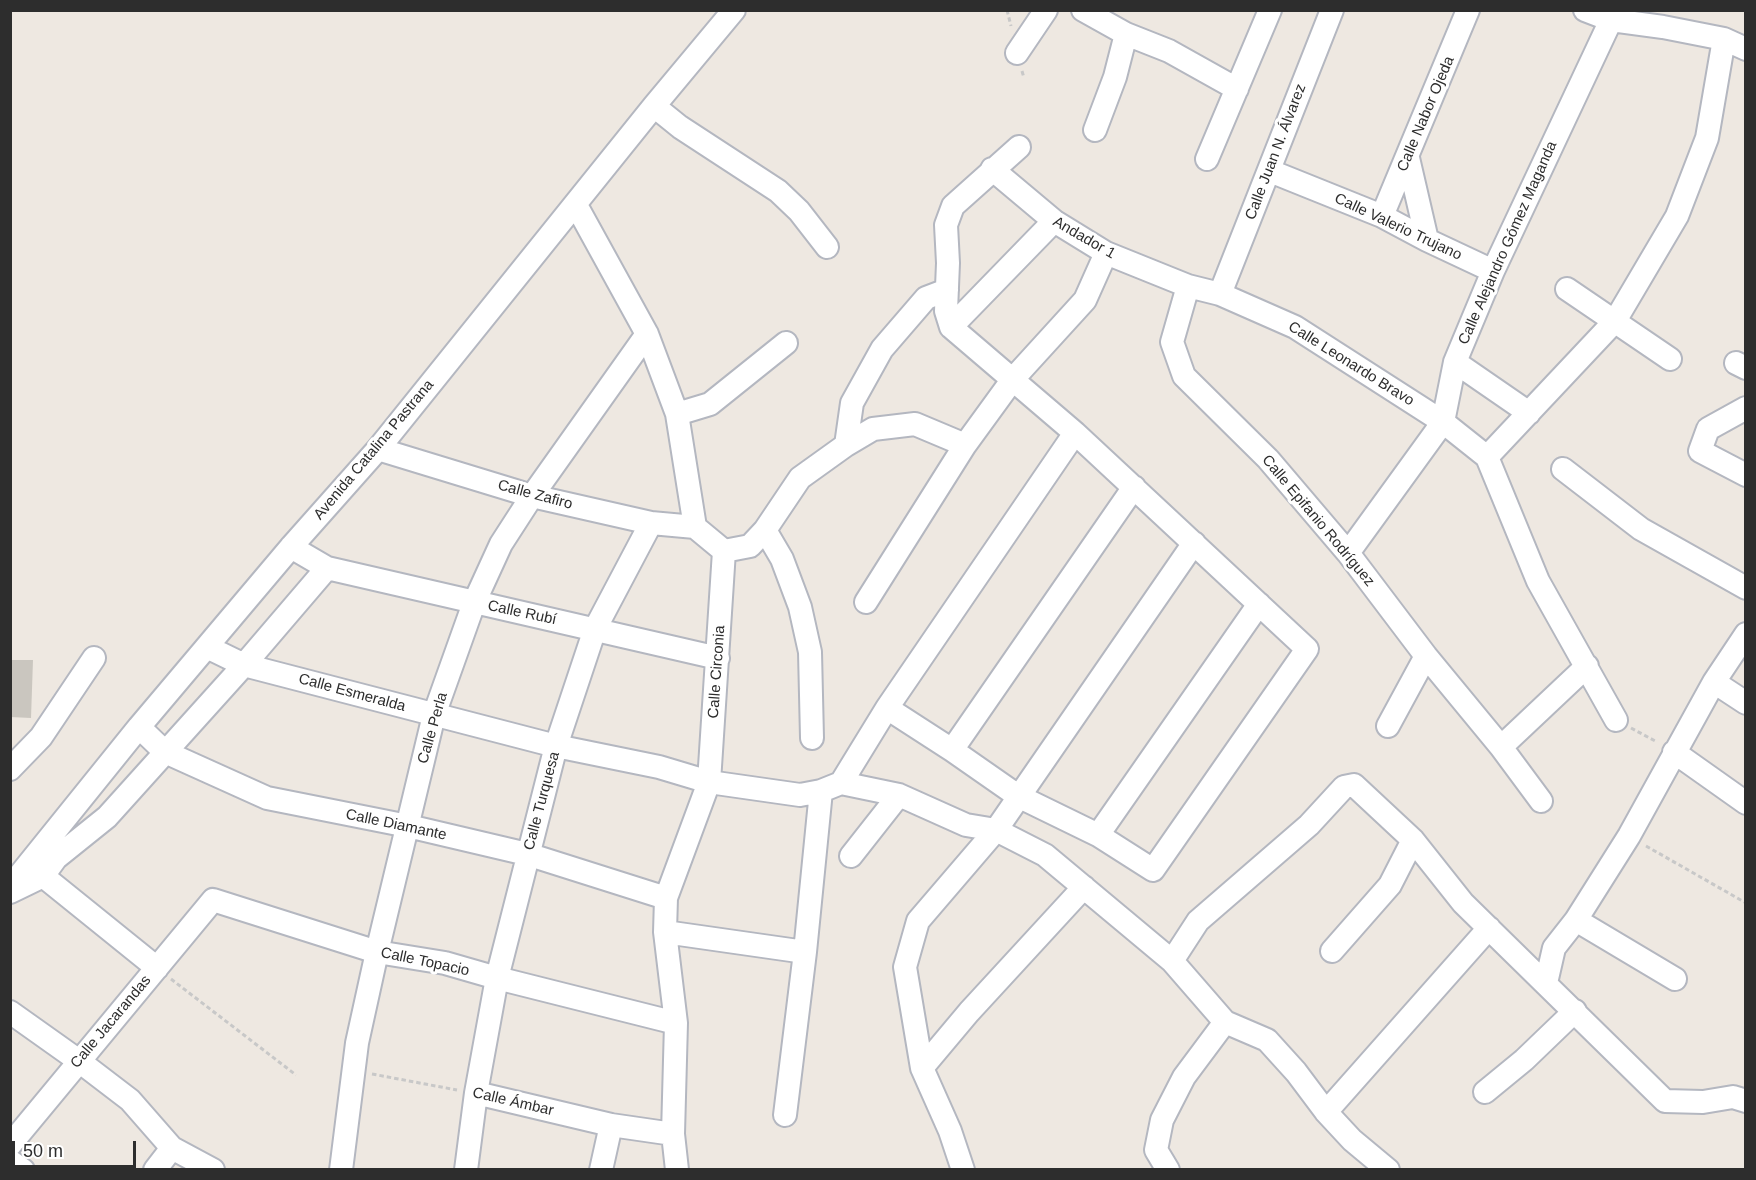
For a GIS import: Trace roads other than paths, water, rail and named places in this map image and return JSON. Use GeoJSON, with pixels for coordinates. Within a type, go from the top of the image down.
{"type":"FeatureCollection","features":[{"type":"Feature","properties":{"kind":"street","name":"Avenida Catalina Pastrana"},"geometry":{"type":"LineString","coordinates":[[10,887],[139,727],[291,547],[378,449],[734,10]]}},
{"type":"Feature","properties":{"kind":"street"},"geometry":{"type":"LineString","coordinates":[[1017,53],[1046,10]]}},
{"type":"Feature","properties":{"kind":"street"},"geometry":{"type":"LineString","coordinates":[[1083,10],[1126,34],[1169,51],[1238,89]]}},
{"type":"Feature","properties":{"kind":"street"},"geometry":{"type":"LineString","coordinates":[[1208,159],[1269,10]]}},
{"type":"Feature","properties":{"kind":"street","name":"Calle Juan N. Álvarez"},"geometry":{"type":"LineString","coordinates":[[1220,294],[1332,10]]}},
{"type":"Feature","properties":{"kind":"street","name":"Calle Nabor Ojeda"},"geometry":{"type":"LineString","coordinates":[[1382,216],[1468,10]]}},
{"type":"Feature","properties":{"kind":"street"},"geometry":{"type":"LineString","coordinates":[[1585,10],[1611,20],[1664,27],[1724,39],[1746,49]]}},
{"type":"Feature","properties":{"kind":"street","name":"Calle Alejandro Gómez Maganda"},"geometry":{"type":"LineString","coordinates":[[1348,553],[1443,422],[1455,362],[1493,271],[1611,20]]}},
{"type":"Feature","properties":{"kind":"street"},"geometry":{"type":"LineString","coordinates":[[1095,130],[1115,77],[1126,34]]}},
{"type":"Feature","properties":{"kind":"street"},"geometry":{"type":"LineString","coordinates":[[1616,720],[1538,581],[1487,457],[1615,321],[1677,216],[1707,138],[1724,39]]}},
{"type":"Feature","properties":{"kind":"street"},"geometry":{"type":"LineString","coordinates":[[654,106],[680,127],[778,191],[799,211],[827,247]]}},
{"type":"Feature","properties":{"kind":"street"},"geometry":{"type":"LineString","coordinates":[[887,708],[1018,796],[1098,835],[1153,870],[1306,649],[1075,433],[951,327],[946,311],[948,290],[946,225],[953,206],[1019,147]]}},
{"type":"Feature","properties":{"kind":"street"},"geometry":{"type":"LineString","coordinates":[[1408,158],[1427,240]]}},
{"type":"Feature","properties":{"kind":"street","name":"Andador 1"},"geometry":{"type":"LineString","coordinates":[[992,169],[1054,221],[1106,253],[1188,286]]}},
{"type":"Feature","properties":{"kind":"street","name":"Calle Valerio Trujano"},"geometry":{"type":"LineString","coordinates":[[1270,171],[1382,216],[1493,271]]}},
{"type":"Feature","properties":{"kind":"street"},"geometry":{"type":"LineString","coordinates":[[576,205],[647,334],[676,414],[695,527],[724,550],[750,546],[765,530],[800,478],[873,429],[915,424],[965,445]]}},
{"type":"Feature","properties":{"kind":"street"},"geometry":{"type":"LineString","coordinates":[[951,327],[1054,221]]}},
{"type":"Feature","properties":{"kind":"street"},"geometry":{"type":"LineString","coordinates":[[866,602],[965,445],[1013,379],[1085,300],[1106,253]]}},
{"type":"Feature","properties":{"kind":"street","name":"Calle Leonardo Bravo"},"geometry":{"type":"LineString","coordinates":[[1188,286],[1220,294],[1295,327],[1443,422],[1487,457]]}},
{"type":"Feature","properties":{"kind":"street","name":"Calle Epifanio Rodríguez"},"geometry":{"type":"LineString","coordinates":[[1188,286],[1172,342],[1184,376],[1268,459],[1348,553],[1541,801]]}},
{"type":"Feature","properties":{"kind":"street"},"geometry":{"type":"LineString","coordinates":[[1568,289],[1670,359]]}},
{"type":"Feature","properties":{"kind":"street"},"geometry":{"type":"LineString","coordinates":[[846,445],[852,403],[882,349],[926,298],[948,290]]}},
{"type":"Feature","properties":{"kind":"street","name":"Calle Perla"},"geometry":{"type":"LineString","coordinates":[[341,1170],[357,1043],[377,952],[434,715],[474,603],[501,544],[532,496],[647,334]]}},
{"type":"Feature","properties":{"kind":"street"},"geometry":{"type":"LineString","coordinates":[[676,414],[710,404],[786,343]]}},
{"type":"Feature","properties":{"kind":"street"},"geometry":{"type":"LineString","coordinates":[[1455,362],[1529,413]]}},
{"type":"Feature","properties":{"kind":"street"},"geometry":{"type":"LineString","coordinates":[[1746,408],[1708,429],[1700,452],[1746,475]]}},
{"type":"Feature","properties":{"kind":"street"},"geometry":{"type":"LineString","coordinates":[[785,1115],[806,952],[831,787],[1075,433]]}},
{"type":"Feature","properties":{"kind":"street","name":"Calle Zafiro"},"geometry":{"type":"LineString","coordinates":[[378,449],[532,496],[651,523],[695,527]]}},
{"type":"Feature","properties":{"kind":"street"},"geometry":{"type":"LineString","coordinates":[[1563,469],[1641,529],[1746,588]]}},
{"type":"Feature","properties":{"kind":"street"},"geometry":{"type":"LineString","coordinates":[[952,750],[1134,487]]}},
{"type":"Feature","properties":{"kind":"street","name":"Calle Turquesa"},"geometry":{"type":"LineString","coordinates":[[466,1170],[476,1093],[497,978],[556,746],[595,629],[651,523]]}},
{"type":"Feature","properties":{"kind":"street"},"geometry":{"type":"LineString","coordinates":[[765,530],[782,559],[800,607],[810,652],[812,738]]}},
{"type":"Feature","properties":{"kind":"street"},"geometry":{"type":"LineString","coordinates":[[963,1170],[950,1131],[922,1068],[905,967],[918,921],[996,830],[1194,543]]}},
{"type":"Feature","properties":{"kind":"street","name":"Calle Rubí"},"geometry":{"type":"LineString","coordinates":[[291,547],[327,568],[718,658]]}},
{"type":"Feature","properties":{"kind":"street","name":"Calle Circonia"},"geometry":{"type":"LineString","coordinates":[[677,1170],[673,1134],[676,1023],[665,932],[666,898],[709,782],[724,550]]}},
{"type":"Feature","properties":{"kind":"street"},"geometry":{"type":"LineString","coordinates":[[10,892],[43,876],[56,858],[107,817],[244,665],[327,568]]}},
{"type":"Feature","properties":{"kind":"street"},"geometry":{"type":"LineString","coordinates":[[1098,835],[1259,604]]}},
{"type":"Feature","properties":{"kind":"street"},"geometry":{"type":"LineString","coordinates":[[1546,983],[1554,948],[1576,920],[1629,836],[1714,682],[1746,634]]}},
{"type":"Feature","properties":{"kind":"street","name":"Calle Esmeralda"},"geometry":{"type":"LineString","coordinates":[[207,647],[244,665],[556,746],[659,767],[709,782],[800,795],[831,787],[899,795],[966,825],[996,830],[1045,855],[1084,887],[1172,961],[1225,1022]]}},
{"type":"Feature","properties":{"kind":"street"},"geometry":{"type":"LineString","coordinates":[[1388,726],[1426,656]]}},
{"type":"Feature","properties":{"kind":"street"},"geometry":{"type":"LineString","coordinates":[[10,769],[41,737],[94,658]]}},
{"type":"Feature","properties":{"kind":"street"},"geometry":{"type":"LineString","coordinates":[[1501,747],[1587,666]]}},
{"type":"Feature","properties":{"kind":"street"},"geometry":{"type":"LineString","coordinates":[[1714,682],[1746,703]]}},
{"type":"Feature","properties":{"kind":"street","name":"Calle Diamante"},"geometry":{"type":"LineString","coordinates":[[139,727],[165,752],[267,798],[408,826],[527,855],[666,898]]}},
{"type":"Feature","properties":{"kind":"street"},"geometry":{"type":"LineString","coordinates":[[1674,752],[1746,803]]}},
{"type":"Feature","properties":{"kind":"street"},"geometry":{"type":"LineString","coordinates":[[1172,961],[1198,921],[1309,825],[1344,787],[1354,784],[1413,840],[1463,903],[1665,1101],[1703,1102],[1739,1099]]}},
{"type":"Feature","properties":{"kind":"street"},"geometry":{"type":"LineString","coordinates":[[851,856],[899,795]]}},
{"type":"Feature","properties":{"kind":"street"},"geometry":{"type":"LineString","coordinates":[[1332,951],[1390,885],[1413,840]]}},
{"type":"Feature","properties":{"kind":"street"},"geometry":{"type":"LineString","coordinates":[[43,876],[157,968]]}},
{"type":"Feature","properties":{"kind":"street"},"geometry":{"type":"LineString","coordinates":[[922,1068],[969,1012],[1084,887]]}},
{"type":"Feature","properties":{"kind":"street","name":"Calle Topacio"},"geometry":{"type":"LineString","coordinates":[[213,900],[377,952],[445,963],[676,1023]]}},
{"type":"Feature","properties":{"kind":"street","name":"Calle Jacarandas"},"geometry":{"type":"LineString","coordinates":[[10,1145],[213,900]]}},
{"type":"Feature","properties":{"kind":"street"},"geometry":{"type":"LineString","coordinates":[[1576,920],[1675,980]]}},
{"type":"Feature","properties":{"kind":"street"},"geometry":{"type":"LineString","coordinates":[[1326,1112],[1489,928]]}},
{"type":"Feature","properties":{"kind":"street"},"geometry":{"type":"LineString","coordinates":[[665,932],[806,952]]}},
{"type":"Feature","properties":{"kind":"street"},"geometry":{"type":"LineString","coordinates":[[1517,956],[1554,948]]}},
{"type":"Feature","properties":{"kind":"street"},"geometry":{"type":"LineString","coordinates":[[1485,1092],[1524,1060],[1575,1011]]}},
{"type":"Feature","properties":{"kind":"street"},"geometry":{"type":"LineString","coordinates":[[10,1012],[79,1060],[130,1100],[172,1148],[213,1170]]}},
{"type":"Feature","properties":{"kind":"street"},"geometry":{"type":"LineString","coordinates":[[1168,1170],[1156,1150],[1162,1120],[1184,1077],[1225,1022],[1267,1040],[1352,1140],[1388,1170]]}},
{"type":"Feature","properties":{"kind":"street","name":"Calle Ámbar"},"geometry":{"type":"LineString","coordinates":[[476,1093],[611,1125],[673,1134]]}},
{"type":"Feature","properties":{"kind":"street"},"geometry":{"type":"LineString","coordinates":[[601,1170],[611,1125]]}},
{"type":"Feature","properties":{"kind":"street"},"geometry":{"type":"LineString","coordinates":[[155,1170],[172,1148]]}},
{"type":"Feature","properties":{"kind":"street"},"geometry":{"type":"LineString","coordinates":[[10,1161],[23,1170]]}}]}
